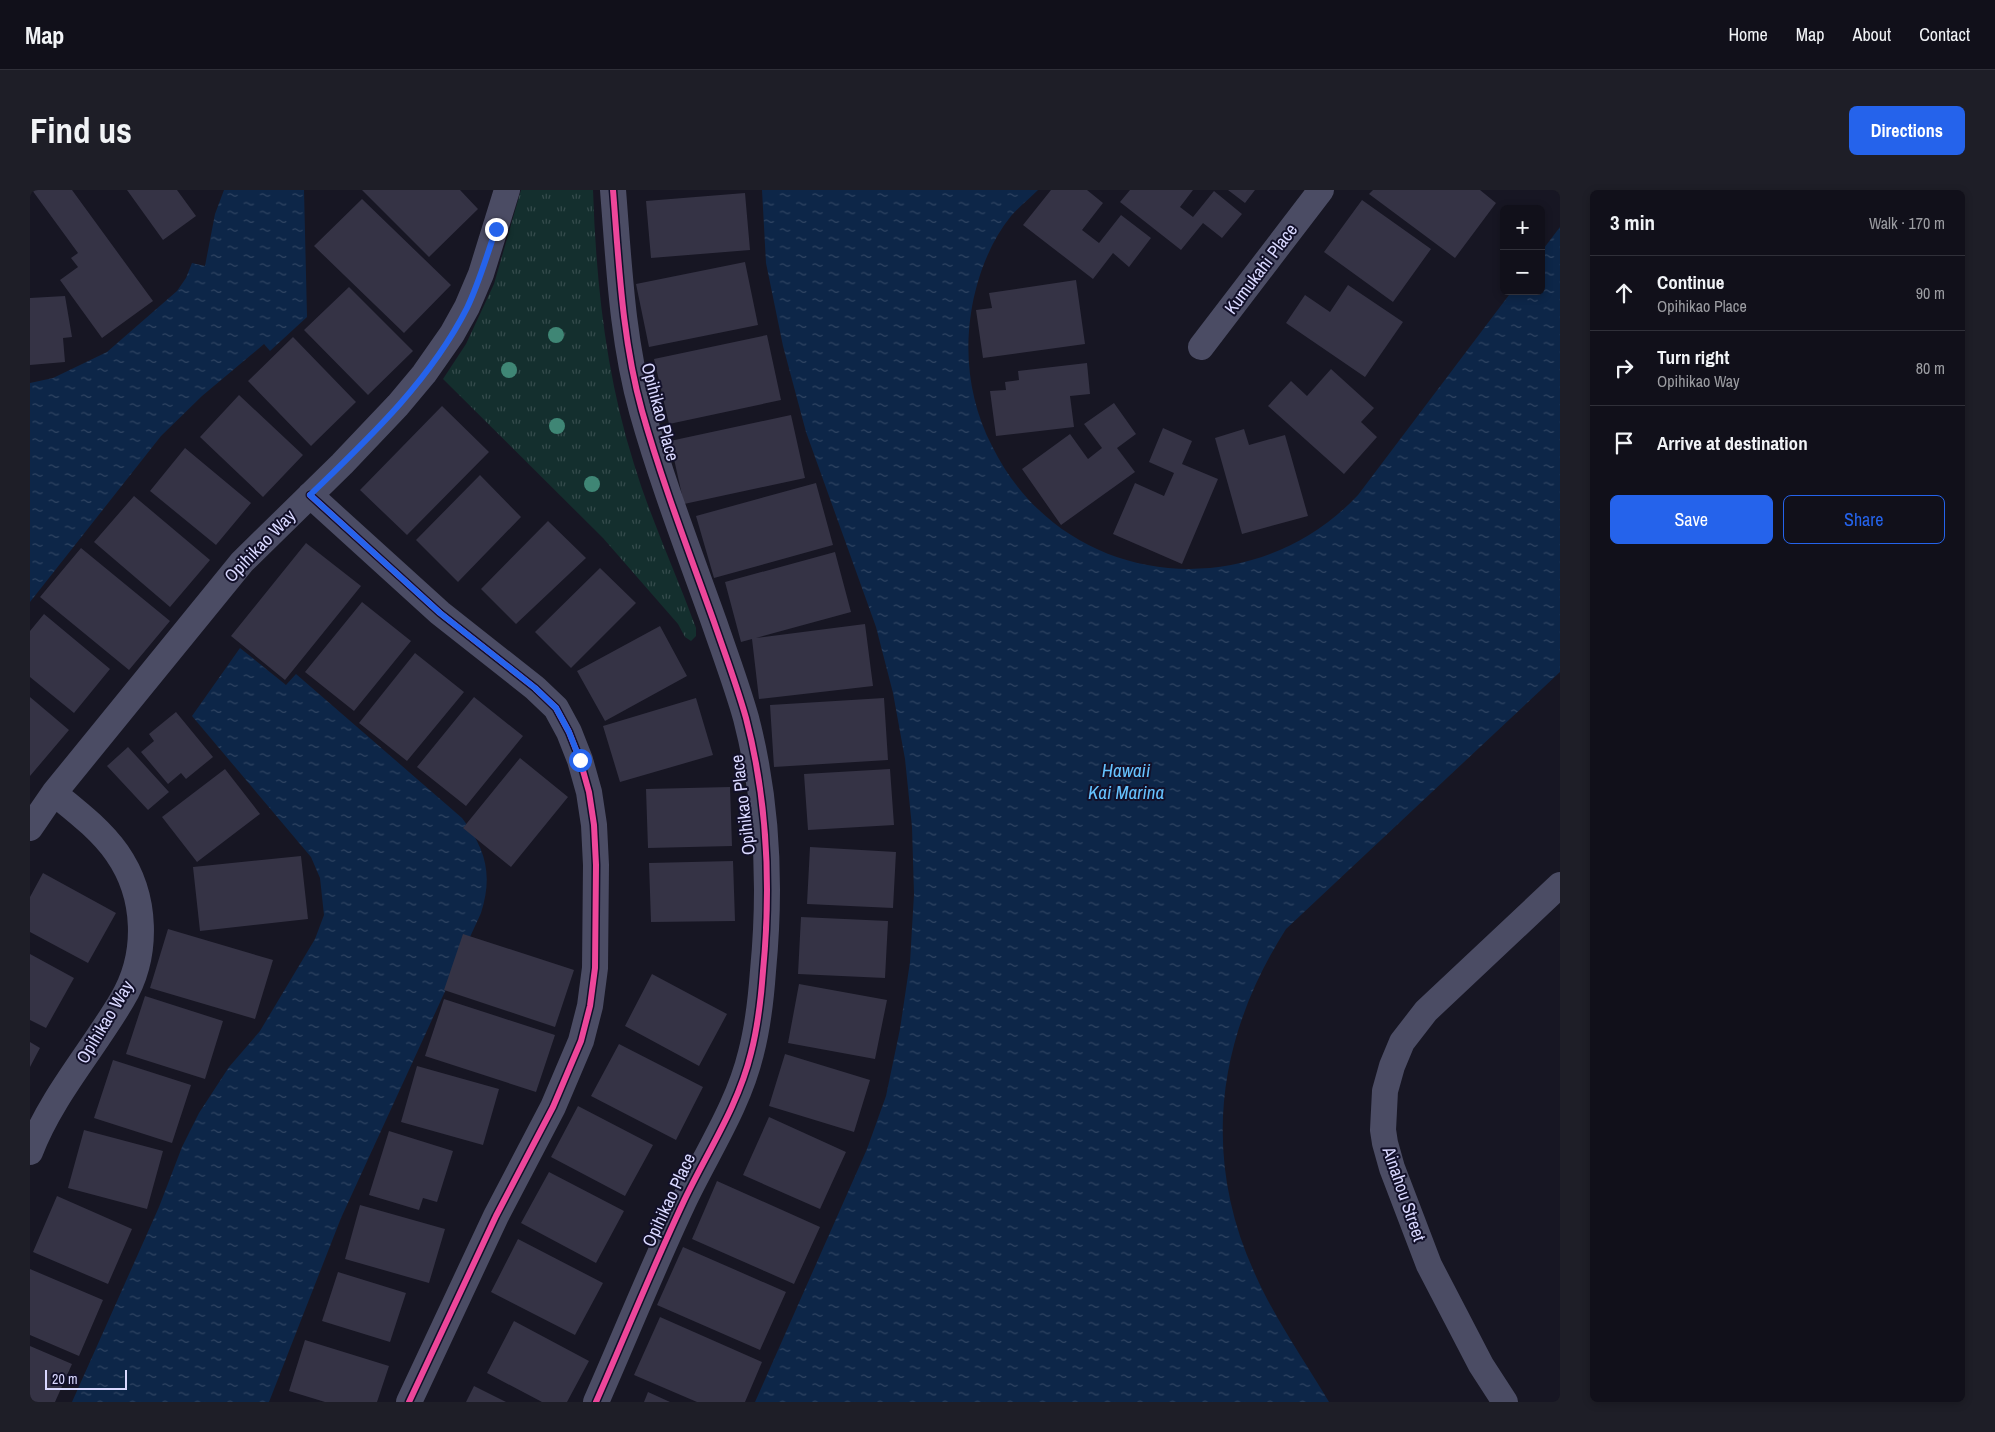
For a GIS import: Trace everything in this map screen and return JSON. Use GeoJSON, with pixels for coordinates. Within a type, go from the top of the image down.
{"type":"FeatureCollection","features":[{"type":"Feature","properties":{"kind":"street","name":"Opihikao Way"},"geometry":{"type":"LineString","coordinates":[[30,828],[54,793],[242,562],[398,405],[424,374],[452,334],[467,307],[481,274],[507,190]]}},
{"type":"Feature","properties":{"kind":"street","name":"Opihikao Place"},"geometry":{"type":"LineString","coordinates":[[596,1402],[684,1202],[730,1113],[742,1082],[751,1055],[759,1017],[767,934],[766,872],[762,812],[746,720],[732,672],[656,457],[641,407],[630,357],[622,306],[613,190]]}},
{"type":"Feature","properties":{"kind":"street","name":"Kumukahi Place"},"geometry":{"type":"LineString","coordinates":[[1201,347],[1321,190]]}},
{"type":"Feature","properties":{"kind":"street"},"geometry":{"type":"LineString","coordinates":[[310,495],[440,613],[535,688],[556,708],[569,732],[580,760],[594,825],[596,865],[595,968],[590,1006],[581,1041],[553,1107],[496,1216],[409,1402]]}},
{"type":"Feature","properties":{"kind":"street","name":"Opihikao Way"},"geometry":{"type":"LineString","coordinates":[[30,1152],[60,1094],[124,998],[134,973],[141,939],[138,900],[128,872],[116,852],[90,823],[54,793]]}},
{"type":"Feature","properties":{"kind":"street","name":"Ainahou Street"},"geometry":{"type":"LineString","coordinates":[[1505,1402],[1481,1365],[1429,1266],[1392,1168],[1385,1143],[1383,1130],[1385,1091],[1392,1066],[1402,1042],[1426,1010],[1560,885]]}},
{"type":"Feature","properties":{"kind":"green space"},"geometry":{"type":"Polygon","coordinates":[[[521,190],[593,190],[600,294],[616,397],[641,485],[696,628],[696,636],[691,641],[685,637],[678,624],[603,538],[443,379],[466,344],[494,284],[521,190]]]}},
{"type":"Feature","properties":{"kind":"water"},"geometry":{"type":"Polygon","coordinates":[[[224,190],[304,190],[307,317],[270,351],[264,344],[202,396],[161,436],[30,602],[30,383],[53,378],[107,352],[177,291],[186,278],[192,263],[205,266],[215,214],[224,190]]]}},
{"type":"Feature","properties":{"kind":"water","name":"Hawaii Kai Marina"},"geometry":{"type":"Polygon","coordinates":[[[762,190],[1038,190],[1014,213],[996,238],[980,275],[971,313],[968,347],[971,381],[979,414],[992,446],[1024,494],[1064,530],[1111,555],[1161,567],[1214,568],[1266,556],[1314,532],[1358,495],[1509,295],[1545,295],[1545,247],[1560,227],[1560,672],[1286,929],[1263,970],[1244,1012],[1232,1055],[1224,1098],[1223,1141],[1227,1186],[1238,1230],[1255,1274],[1271,1307],[1329,1402],[755,1402],[867,1149],[886,1096],[900,1029],[910,962],[914,894],[912,827],[905,759],[893,693],[876,627],[806,432],[783,346],[766,263],[762,190]]]}},
{"type":"Feature","properties":{"kind":"water"},"geometry":{"type":"Polygon","coordinates":[[[240,648],[286,685],[296,674],[462,818],[482,852],[487,874],[485,899],[481,913],[341,1218],[269,1402],[72,1402],[159,1207],[182,1147],[199,1113],[229,1067],[260,1031],[315,939],[324,915],[320,878],[311,857],[192,716],[240,648]]]}},
{"type":"Feature","properties":{"kind":"building"},"geometry":{"type":"Polygon","coordinates":[[[32,190],[72,190],[153,301],[102,338],[60,280],[78,267],[71,258],[78,253],[32,190]]]}},
{"type":"Feature","properties":{"kind":"building"},"geometry":{"type":"Polygon","coordinates":[[[127,190],[177,190],[196,216],[163,240],[127,190]]]}},
{"type":"Feature","properties":{"kind":"building"},"geometry":{"type":"Polygon","coordinates":[[[362,190],[460,190],[478,209],[429,257],[362,190]]]}},
{"type":"Feature","properties":{"kind":"building"},"geometry":{"type":"Polygon","coordinates":[[[1051,190],[1087,190],[1103,203],[1082,230],[1099,243],[1121,215],[1151,238],[1129,267],[1113,253],[1093,279],[1023,225],[1051,190]]]}},
{"type":"Feature","properties":{"kind":"building"},"geometry":{"type":"Polygon","coordinates":[[[1130,190],[1193,190],[1180,207],[1193,217],[1214,191],[1242,214],[1222,238],[1203,223],[1181,250],[1120,202],[1130,190]]]}},
{"type":"Feature","properties":{"kind":"building"},"geometry":{"type":"Polygon","coordinates":[[[1228,190],[1255,190],[1245,203],[1228,190]]]}},
{"type":"Feature","properties":{"kind":"building"},"geometry":{"type":"Polygon","coordinates":[[[1373,190],[1480,190],[1496,203],[1455,258],[1369,194],[1373,190]]]}},
{"type":"Feature","properties":{"kind":"building"},"geometry":{"type":"Polygon","coordinates":[[[745,193],[750,250],[651,258],[646,201],[745,193]]]}},
{"type":"Feature","properties":{"kind":"building"},"geometry":{"type":"Polygon","coordinates":[[[362,199],[451,285],[404,333],[314,246],[362,199]]]}},
{"type":"Feature","properties":{"kind":"building"},"geometry":{"type":"Polygon","coordinates":[[[1362,200],[1431,249],[1393,302],[1324,252],[1362,200]]]}},
{"type":"Feature","properties":{"kind":"building"},"geometry":{"type":"Polygon","coordinates":[[[745,262],[758,325],[649,347],[636,284],[745,262]]]}},
{"type":"Feature","properties":{"kind":"building"},"geometry":{"type":"Polygon","coordinates":[[[1076,280],[1085,344],[983,358],[976,310],[992,308],[989,293],[1076,280]]]}},
{"type":"Feature","properties":{"kind":"building"},"geometry":{"type":"Polygon","coordinates":[[[1348,285],[1403,322],[1365,377],[1286,323],[1305,295],[1330,312],[1348,285]]]}},
{"type":"Feature","properties":{"kind":"building"},"geometry":{"type":"Polygon","coordinates":[[[349,287],[413,351],[368,395],[304,330],[349,287]]]}},
{"type":"Feature","properties":{"kind":"building"},"geometry":{"type":"Polygon","coordinates":[[[65,296],[72,337],[63,338],[65,362],[30,365],[30,298],[65,296]]]}},
{"type":"Feature","properties":{"kind":"building"},"geometry":{"type":"Polygon","coordinates":[[[767,335],[781,400],[669,424],[654,359],[767,335]]]}},
{"type":"Feature","properties":{"kind":"building"},"geometry":{"type":"Polygon","coordinates":[[[293,337],[356,402],[311,446],[248,381],[293,337]]]}},
{"type":"Feature","properties":{"kind":"building"},"geometry":{"type":"Polygon","coordinates":[[[1087,363],[1090,394],[1070,396],[1074,427],[996,436],[990,391],[1006,390],[1005,382],[1019,380],[1018,371],[1087,363]]]}},
{"type":"Feature","properties":{"kind":"building"},"geometry":{"type":"Polygon","coordinates":[[[1331,369],[1374,408],[1361,422],[1377,437],[1344,474],[1268,406],[1291,381],[1307,396],[1331,369]]]}},
{"type":"Feature","properties":{"kind":"building"},"geometry":{"type":"Polygon","coordinates":[[[239,395],[303,455],[263,497],[200,437],[239,395]]]}},
{"type":"Feature","properties":{"kind":"building"},"geometry":{"type":"Polygon","coordinates":[[[1114,403],[1136,434],[1117,448],[1135,472],[1061,525],[1022,469],[1070,434],[1088,459],[1102,448],[1084,424],[1114,403]]]}},
{"type":"Feature","properties":{"kind":"building"},"geometry":{"type":"Polygon","coordinates":[[[442,406],[489,452],[407,535],[360,490],[442,406]]]}},
{"type":"Feature","properties":{"kind":"building"},"geometry":{"type":"Polygon","coordinates":[[[791,415],[805,478],[684,504],[670,441],[791,415]]]}},
{"type":"Feature","properties":{"kind":"building"},"geometry":{"type":"Polygon","coordinates":[[[1163,428],[1192,441],[1182,464],[1218,479],[1182,564],[1113,534],[1135,483],[1164,496],[1174,473],[1149,462],[1163,428]]]}},
{"type":"Feature","properties":{"kind":"building"},"geometry":{"type":"Polygon","coordinates":[[[1244,429],[1249,445],[1285,435],[1308,516],[1242,534],[1215,438],[1244,429]]]}},
{"type":"Feature","properties":{"kind":"building"},"geometry":{"type":"Polygon","coordinates":[[[185,448],[251,503],[216,545],[150,491],[185,448]]]}},
{"type":"Feature","properties":{"kind":"building"},"geometry":{"type":"Polygon","coordinates":[[[480,475],[521,517],[458,582],[416,540],[480,475]]]}},
{"type":"Feature","properties":{"kind":"building"},"geometry":{"type":"Polygon","coordinates":[[[816,483],[833,545],[714,578],[696,516],[816,483]]]}},
{"type":"Feature","properties":{"kind":"building"},"geometry":{"type":"Polygon","coordinates":[[[134,496],[210,560],[170,607],[94,542],[134,496]]]}},
{"type":"Feature","properties":{"kind":"building"},"geometry":{"type":"Polygon","coordinates":[[[548,521],[586,558],[516,624],[481,589],[548,521]]]}},
{"type":"Feature","properties":{"kind":"building"},"geometry":{"type":"Polygon","coordinates":[[[306,543],[361,586],[285,680],[231,636],[306,543]]]}},
{"type":"Feature","properties":{"kind":"building"},"geometry":{"type":"Polygon","coordinates":[[[81,548],[170,621],[129,670],[40,597],[81,548]]]}},
{"type":"Feature","properties":{"kind":"building"},"geometry":{"type":"Polygon","coordinates":[[[835,552],[851,612],[756,638],[865,624],[873,686],[759,699],[752,639],[741,642],[725,582],[835,552]]]}},
{"type":"Feature","properties":{"kind":"building"},"geometry":{"type":"Polygon","coordinates":[[[600,568],[636,603],[571,668],[535,632],[600,568]]]}},
{"type":"Feature","properties":{"kind":"building"},"geometry":{"type":"Polygon","coordinates":[[[362,602],[411,641],[354,711],[305,672],[362,602]]]}},
{"type":"Feature","properties":{"kind":"building"},"geometry":{"type":"Polygon","coordinates":[[[44,614],[110,669],[74,713],[30,677],[30,631],[44,614]]]}},
{"type":"Feature","properties":{"kind":"building"},"geometry":{"type":"Polygon","coordinates":[[[660,626],[687,676],[605,721],[577,671],[660,626]]]}},
{"type":"Feature","properties":{"kind":"building"},"geometry":{"type":"Polygon","coordinates":[[[415,653],[464,692],[407,761],[359,723],[415,653]]]}},
{"type":"Feature","properties":{"kind":"building"},"geometry":{"type":"Polygon","coordinates":[[[30,697],[69,730],[30,776],[30,697]]]}},
{"type":"Feature","properties":{"kind":"building"},"geometry":{"type":"Polygon","coordinates":[[[474,697],[523,736],[466,806],[417,767],[474,697]]]}},
{"type":"Feature","properties":{"kind":"building"},"geometry":{"type":"Polygon","coordinates":[[[696,698],[713,755],[620,782],[603,726],[696,698]]]}},
{"type":"Feature","properties":{"kind":"building"},"geometry":{"type":"Polygon","coordinates":[[[884,698],[888,760],[774,767],[770,705],[884,698]]]}},
{"type":"Feature","properties":{"kind":"building"},"geometry":{"type":"Polygon","coordinates":[[[176,712],[213,757],[186,779],[181,773],[168,784],[141,752],[154,741],[149,734],[176,712]]]}},
{"type":"Feature","properties":{"kind":"building"},"geometry":{"type":"Polygon","coordinates":[[[128,747],[169,792],[148,810],[107,766],[128,747]]]}},
{"type":"Feature","properties":{"kind":"building"},"geometry":{"type":"Polygon","coordinates":[[[520,758],[568,797],[511,867],[463,828],[520,758]]]}},
{"type":"Feature","properties":{"kind":"building"},"geometry":{"type":"Polygon","coordinates":[[[225,769],[260,814],[197,862],[162,817],[225,769]]]}},
{"type":"Feature","properties":{"kind":"building"},"geometry":{"type":"Polygon","coordinates":[[[890,769],[894,825],[808,830],[804,774],[890,769]]]}},
{"type":"Feature","properties":{"kind":"building"},"geometry":{"type":"Polygon","coordinates":[[[730,787],[732,846],[648,848],[646,789],[730,787]]]}},
{"type":"Feature","properties":{"kind":"building"},"geometry":{"type":"Polygon","coordinates":[[[810,847],[896,852],[893,908],[807,904],[810,847]]]}},
{"type":"Feature","properties":{"kind":"building"},"geometry":{"type":"Polygon","coordinates":[[[301,856],[308,919],[200,931],[193,867],[301,856]]]}},
{"type":"Feature","properties":{"kind":"building"},"geometry":{"type":"Polygon","coordinates":[[[733,861],[735,921],[651,922],[649,863],[733,861]]]}},
{"type":"Feature","properties":{"kind":"building"},"geometry":{"type":"Polygon","coordinates":[[[43,873],[116,913],[88,963],[30,932],[30,897],[43,873]]]}},
{"type":"Feature","properties":{"kind":"building"},"geometry":{"type":"Polygon","coordinates":[[[801,917],[888,921],[885,978],[798,974],[801,917]]]}},
{"type":"Feature","properties":{"kind":"building"},"geometry":{"type":"Polygon","coordinates":[[[168,929],[273,960],[255,1019],[150,988],[168,929]]]}},
{"type":"Feature","properties":{"kind":"building"},"geometry":{"type":"Polygon","coordinates":[[[463,934],[574,970],[555,1027],[444,990],[463,934]]]}},
{"type":"Feature","properties":{"kind":"building"},"geometry":{"type":"Polygon","coordinates":[[[30,954],[74,978],[46,1028],[30,1020],[30,954]]]}},
{"type":"Feature","properties":{"kind":"building"},"geometry":{"type":"Polygon","coordinates":[[[652,974],[727,1014],[699,1066],[625,1026],[652,974]]]}},
{"type":"Feature","properties":{"kind":"building"},"geometry":{"type":"Polygon","coordinates":[[[799,984],[887,1000],[875,1059],[788,1043],[799,984]]]}},
{"type":"Feature","properties":{"kind":"building"},"geometry":{"type":"Polygon","coordinates":[[[145,996],[223,1021],[205,1079],[126,1054],[145,996]]]}},
{"type":"Feature","properties":{"kind":"building"},"geometry":{"type":"Polygon","coordinates":[[[444,999],[555,1035],[536,1092],[425,1056],[444,999]]]}},
{"type":"Feature","properties":{"kind":"building"},"geometry":{"type":"Polygon","coordinates":[[[30,1042],[40,1048],[30,1067],[30,1042]]]}},
{"type":"Feature","properties":{"kind":"building"},"geometry":{"type":"Polygon","coordinates":[[[619,1044],[703,1087],[676,1140],[591,1096],[619,1044]]]}},
{"type":"Feature","properties":{"kind":"building"},"geometry":{"type":"Polygon","coordinates":[[[785,1054],[870,1080],[854,1132],[769,1106],[785,1054]]]}},
{"type":"Feature","properties":{"kind":"building"},"geometry":{"type":"Polygon","coordinates":[[[113,1060],[191,1085],[172,1143],[94,1118],[113,1060]]]}},
{"type":"Feature","properties":{"kind":"building"},"geometry":{"type":"Polygon","coordinates":[[[417,1066],[499,1089],[483,1145],[401,1122],[417,1066]]]}},
{"type":"Feature","properties":{"kind":"building"},"geometry":{"type":"Polygon","coordinates":[[[578,1106],[653,1145],[625,1196],[551,1157],[578,1106]]]}},
{"type":"Feature","properties":{"kind":"building"},"geometry":{"type":"Polygon","coordinates":[[[769,1117],[846,1152],[820,1209],[743,1175],[769,1117]]]}},
{"type":"Feature","properties":{"kind":"building"},"geometry":{"type":"Polygon","coordinates":[[[84,1130],[163,1151],[147,1209],[68,1188],[84,1130]]]}},
{"type":"Feature","properties":{"kind":"building"},"geometry":{"type":"Polygon","coordinates":[[[389,1131],[453,1151],[437,1202],[423,1198],[419,1210],[369,1195],[389,1131]]]}},
{"type":"Feature","properties":{"kind":"building"},"geometry":{"type":"Polygon","coordinates":[[[549,1172],[624,1211],[596,1263],[521,1223],[549,1172]]]}},
{"type":"Feature","properties":{"kind":"building"},"geometry":{"type":"Polygon","coordinates":[[[717,1181],[820,1227],[794,1284],[692,1239],[717,1181]]]}},
{"type":"Feature","properties":{"kind":"building"},"geometry":{"type":"Polygon","coordinates":[[[57,1196],[132,1229],[108,1284],[33,1252],[57,1196]]]}},
{"type":"Feature","properties":{"kind":"building"},"geometry":{"type":"Polygon","coordinates":[[[360,1205],[445,1229],[429,1283],[345,1259],[360,1205]]]}},
{"type":"Feature","properties":{"kind":"building"},"geometry":{"type":"Polygon","coordinates":[[[518,1239],[603,1283],[575,1335],[491,1292],[518,1239]]]}},
{"type":"Feature","properties":{"kind":"building"},"geometry":{"type":"Polygon","coordinates":[[[683,1247],[786,1292],[760,1350],[657,1305],[683,1247]]]}},
{"type":"Feature","properties":{"kind":"building"},"geometry":{"type":"Polygon","coordinates":[[[30,1269],[103,1300],[79,1356],[30,1335],[30,1269]]]}},
{"type":"Feature","properties":{"kind":"building"},"geometry":{"type":"Polygon","coordinates":[[[338,1272],[406,1293],[390,1342],[322,1321],[338,1272]]]}},
{"type":"Feature","properties":{"kind":"building"},"geometry":{"type":"Polygon","coordinates":[[[660,1317],[762,1362],[745,1402],[697,1402],[634,1375],[660,1317]]]}},
{"type":"Feature","properties":{"kind":"building"},"geometry":{"type":"Polygon","coordinates":[[[514,1321],[589,1361],[567,1402],[542,1402],[487,1373],[514,1321]]]}},
{"type":"Feature","properties":{"kind":"building"},"geometry":{"type":"Polygon","coordinates":[[[305,1340],[389,1366],[377,1402],[325,1402],[289,1391],[305,1340]]]}},
{"type":"Feature","properties":{"kind":"building"},"geometry":{"type":"Polygon","coordinates":[[[30,1346],[72,1364],[55,1402],[30,1402],[30,1346]]]}},
{"type":"Feature","properties":{"kind":"building"},"geometry":{"type":"Polygon","coordinates":[[[474,1386],[506,1402],[466,1402],[474,1386]]]}},
{"type":"Feature","properties":{"kind":"building"},"geometry":{"type":"Polygon","coordinates":[[[648,1392],[670,1402],[644,1402],[648,1392]]]}},
{"type":"Feature","properties":{"kind":"cycle path"},"geometry":{"type":"LineString","coordinates":[[596,1402],[649,1278],[692,1185],[730,1111],[745,1073],[759,1012],[767,908],[763,812],[753,749],[735,682],[667,491],[635,384],[626,329],[613,190]]}},
{"type":"Feature","properties":{"kind":"cycle path"},"geometry":{"type":"LineString","coordinates":[[310,495],[440,613],[535,688],[556,708],[569,732],[580,760],[589,792],[594,825],[596,865],[595,968],[590,1006],[581,1041],[553,1107],[496,1216],[409,1402]]}},
{"type":"Feature","properties":{"kind":"route"},"geometry":{"type":"LineString","coordinates":[[496,229],[481,274],[467,307],[452,334],[424,374],[398,405],[310,495],[440,613],[535,688],[556,708],[569,732],[580,760]]}}]}
